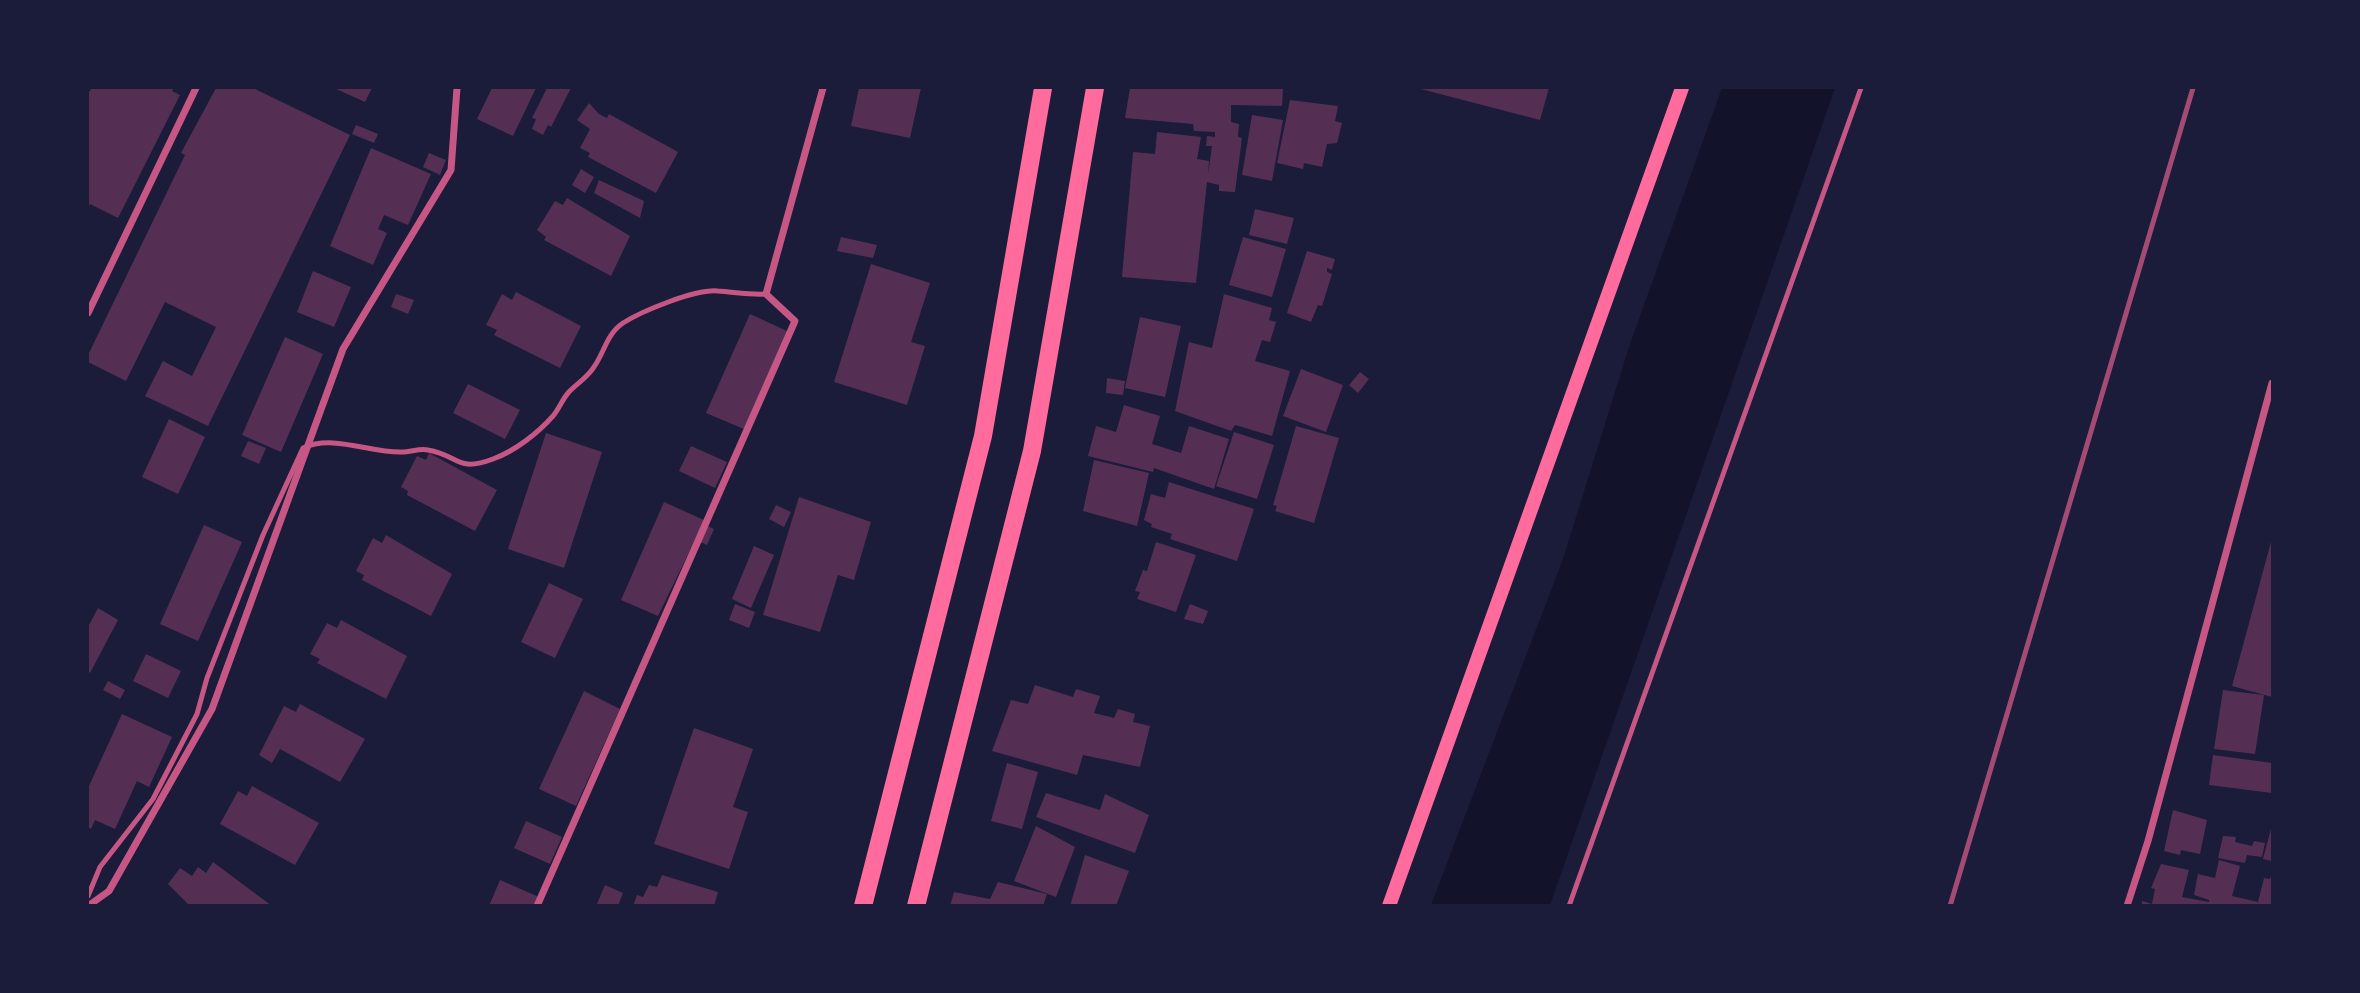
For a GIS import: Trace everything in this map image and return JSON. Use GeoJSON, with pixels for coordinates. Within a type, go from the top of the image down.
{"type":"FeatureCollection","features":[{"type":"Feature","properties":{"kind":"main road"},"geometry":{"type":"LineString","coordinates":[[863,905],[983,436],[1043,88]]}},
{"type":"Feature","properties":{"kind":"main road"},"geometry":{"type":"LineString","coordinates":[[916,905],[1032,451],[1095,88]]}},
{"type":"Feature","properties":{"kind":"main road"},"geometry":{"type":"LineString","coordinates":[[1389,905],[1682,88]]}},
{"type":"Feature","properties":{"kind":"street"},"geometry":{"type":"LineString","coordinates":[[88,313],[196,88]]}},
{"type":"Feature","properties":{"kind":"street"},"geometry":{"type":"LineString","coordinates":[[88,905],[109,891],[212,709],[344,349],[451,170],[457,88]]}},
{"type":"Feature","properties":{"kind":"street"},"geometry":{"type":"LineString","coordinates":[[537,905],[795,321],[766,294],[823,88]]}},
{"type":"Feature","properties":{"kind":"street"},"geometry":{"type":"LineString","coordinates":[[2127,905],[2151,828],[2273,383]]}},
{"type":"Feature","properties":{"kind":"lane"},"geometry":{"type":"LineString","coordinates":[[1569,905],[1861,88]]}},
{"type":"Feature","properties":{"kind":"lane"},"geometry":{"type":"LineString","coordinates":[[88,896],[100,867],[153,799],[197,714],[207,678],[263,535],[303,448],[328,442],[368,451],[404,452],[424,449],[439,452],[465,466],[478,465],[513,449],[554,415],[566,395],[592,370],[609,336],[624,323],[641,313],[694,294],[718,291],[736,296],[766,294]]}},
{"type":"Feature","properties":{"kind":"shaded area"},"geometry":{"type":"Polygon","coordinates":[[[1722,88],[1835,88],[1550,905],[1431,905],[1563,559],[1629,347],[1722,88]]]}},
{"type":"Feature","properties":{"kind":"building"},"geometry":{"type":"Polygon","coordinates":[[[91,88],[174,88],[172,91],[180,95],[118,218],[90,204],[88,209],[88,95],[91,88]]]}},
{"type":"Feature","properties":{"kind":"building"},"geometry":{"type":"Polygon","coordinates":[[[216,88],[253,88],[350,135],[208,426],[145,396],[163,361],[192,376],[216,327],[165,302],[126,381],[88,362],[88,355],[185,155],[181,153],[216,88]]]}},
{"type":"Feature","properties":{"kind":"building"},"geometry":{"type":"Polygon","coordinates":[[[334,88],[372,88],[365,102],[334,88]]]}},
{"type":"Feature","properties":{"kind":"building"},"geometry":{"type":"Polygon","coordinates":[[[492,88],[536,88],[513,136],[477,119],[492,88]]]}},
{"type":"Feature","properties":{"kind":"building"},"geometry":{"type":"Polygon","coordinates":[[[547,88],[571,88],[551,127],[548,125],[543,135],[532,129],[536,119],[532,118],[547,88]]]}},
{"type":"Feature","properties":{"kind":"building"},"geometry":{"type":"Polygon","coordinates":[[[859,88],[921,88],[910,138],[851,126],[859,88]]]}},
{"type":"Feature","properties":{"kind":"building"},"geometry":{"type":"Polygon","coordinates":[[[1130,88],[1283,88],[1282,106],[1231,105],[1231,122],[1239,124],[1238,137],[1242,138],[1235,192],[1219,191],[1219,185],[1207,182],[1196,283],[1122,277],[1133,152],[1155,154],[1157,132],[1201,137],[1197,159],[1209,161],[1208,175],[1212,146],[1206,146],[1207,136],[1215,137],[1215,132],[1194,131],[1193,124],[1125,118],[1130,88]]]}},
{"type":"Feature","properties":{"kind":"building"},"geometry":{"type":"Polygon","coordinates":[[[1417,88],[1549,88],[1540,120],[1417,88]]]}},
{"type":"Feature","properties":{"kind":"building"},"geometry":{"type":"Polygon","coordinates":[[[1290,100],[1338,106],[1335,121],[1342,123],[1337,143],[1327,144],[1322,167],[1304,163],[1303,169],[1277,163],[1290,100]]]}},
{"type":"Feature","properties":{"kind":"building"},"geometry":{"type":"Polygon","coordinates":[[[589,103],[599,114],[607,118],[609,114],[678,152],[656,193],[588,157],[590,153],[580,148],[590,129],[577,120],[589,103]]]}},
{"type":"Feature","properties":{"kind":"building"},"geometry":{"type":"Polygon","coordinates":[[[1252,115],[1283,120],[1272,181],[1242,175],[1252,115]]]}},
{"type":"Feature","properties":{"kind":"building"},"geometry":{"type":"Polygon","coordinates":[[[356,125],[378,134],[374,143],[352,134],[356,125]]]}},
{"type":"Feature","properties":{"kind":"building"},"geometry":{"type":"Polygon","coordinates":[[[371,148],[431,174],[408,225],[384,215],[378,229],[387,233],[373,265],[330,246],[371,148]]]}},
{"type":"Feature","properties":{"kind":"building"},"geometry":{"type":"Polygon","coordinates":[[[429,153],[446,160],[440,175],[423,167],[429,153]]]}},
{"type":"Feature","properties":{"kind":"building"},"geometry":{"type":"Polygon","coordinates":[[[581,169],[594,177],[585,193],[572,185],[581,169]]]}},
{"type":"Feature","properties":{"kind":"building"},"geometry":{"type":"Polygon","coordinates":[[[599,180],[644,201],[640,218],[594,193],[599,180]]]}},
{"type":"Feature","properties":{"kind":"building"},"geometry":{"type":"Polygon","coordinates":[[[567,198],[630,236],[611,276],[544,240],[546,237],[537,230],[555,201],[563,205],[567,198]]]}},
{"type":"Feature","properties":{"kind":"building"},"geometry":{"type":"Polygon","coordinates":[[[1255,209],[1294,218],[1287,244],[1249,235],[1255,209]]]}},
{"type":"Feature","properties":{"kind":"building"},"geometry":{"type":"Polygon","coordinates":[[[841,237],[877,245],[873,258],[837,251],[841,237]]]}},
{"type":"Feature","properties":{"kind":"building"},"geometry":{"type":"Polygon","coordinates":[[[1243,237],[1286,249],[1272,297],[1229,285],[1243,237]]]}},
{"type":"Feature","properties":{"kind":"building"},"geometry":{"type":"Polygon","coordinates":[[[1307,251],[1335,259],[1332,270],[1327,268],[1327,272],[1332,274],[1322,306],[1318,305],[1311,322],[1287,313],[1307,251]]]}},
{"type":"Feature","properties":{"kind":"building"},"geometry":{"type":"Polygon","coordinates":[[[871,264],[930,283],[911,342],[925,346],[907,405],[834,382],[871,264]]]}},
{"type":"Feature","properties":{"kind":"building"},"geometry":{"type":"Polygon","coordinates":[[[313,271],[351,287],[334,327],[297,312],[313,271]]]}},
{"type":"Feature","properties":{"kind":"building"},"geometry":{"type":"Polygon","coordinates":[[[516,292],[581,326],[560,368],[494,335],[497,330],[486,325],[502,294],[512,300],[516,292]]]}},
{"type":"Feature","properties":{"kind":"building"},"geometry":{"type":"Polygon","coordinates":[[[396,294],[414,300],[408,314],[391,307],[396,294]]]}},
{"type":"Feature","properties":{"kind":"building"},"geometry":{"type":"Polygon","coordinates":[[[1224,294],[1272,308],[1269,320],[1276,322],[1270,342],[1262,340],[1255,361],[1290,371],[1272,436],[1235,425],[1231,431],[1175,411],[1189,342],[1212,348],[1224,294]]]}},
{"type":"Feature","properties":{"kind":"building"},"geometry":{"type":"Polygon","coordinates":[[[750,314],[787,331],[744,429],[706,413],[750,314]]]}},
{"type":"Feature","properties":{"kind":"building"},"geometry":{"type":"Polygon","coordinates":[[[1140,317],[1181,326],[1165,397],[1125,388],[1140,317]]]}},
{"type":"Feature","properties":{"kind":"building"},"geometry":{"type":"Polygon","coordinates":[[[285,337],[323,354],[281,452],[242,435],[285,337]]]}},
{"type":"Feature","properties":{"kind":"building"},"geometry":{"type":"Polygon","coordinates":[[[1301,369],[1343,385],[1326,432],[1283,416],[1301,369]]]}},
{"type":"Feature","properties":{"kind":"building"},"geometry":{"type":"Polygon","coordinates":[[[1360,372],[1369,379],[1358,393],[1349,385],[1360,372]]]}},
{"type":"Feature","properties":{"kind":"building"},"geometry":{"type":"Polygon","coordinates":[[[1107,378],[1125,381],[1123,395],[1106,393],[1107,378]]]}},
{"type":"Feature","properties":{"kind":"building"},"geometry":{"type":"Polygon","coordinates":[[[468,384],[520,410],[505,439],[453,413],[468,384]]]}},
{"type":"Feature","properties":{"kind":"building"},"geometry":{"type":"Polygon","coordinates":[[[1124,405],[1160,416],[1152,444],[1181,453],[1189,426],[1229,439],[1214,489],[1154,468],[1153,472],[1088,456],[1096,426],[1116,432],[1124,405]]]}},
{"type":"Feature","properties":{"kind":"building"},"geometry":{"type":"Polygon","coordinates":[[[169,419],[205,437],[178,494],[142,477],[169,419]]]}},
{"type":"Feature","properties":{"kind":"building"},"geometry":{"type":"Polygon","coordinates":[[[1296,426],[1339,438],[1314,523],[1275,511],[1277,506],[1273,505],[1296,426]]]}},
{"type":"Feature","properties":{"kind":"building"},"geometry":{"type":"Polygon","coordinates":[[[1234,432],[1274,445],[1257,499],[1216,486],[1234,432]]]}},
{"type":"Feature","properties":{"kind":"building"},"geometry":{"type":"Polygon","coordinates":[[[546,433],[602,452],[564,568],[508,549],[546,433]]]}},
{"type":"Feature","properties":{"kind":"building"},"geometry":{"type":"Polygon","coordinates":[[[248,441],[266,448],[259,464],[241,456],[248,441]]]}},
{"type":"Feature","properties":{"kind":"building"},"geometry":{"type":"Polygon","coordinates":[[[691,446],[727,462],[715,488],[679,471],[691,446]]]}},
{"type":"Feature","properties":{"kind":"building"},"geometry":{"type":"Polygon","coordinates":[[[429,453],[497,490],[475,531],[407,495],[408,491],[401,487],[417,456],[426,460],[429,453]]]}},
{"type":"Feature","properties":{"kind":"building"},"geometry":{"type":"Polygon","coordinates":[[[1094,460],[1149,473],[1137,526],[1083,511],[1094,460]]]}},
{"type":"Feature","properties":{"kind":"building"},"geometry":{"type":"Polygon","coordinates":[[[1169,482],[1254,509],[1237,561],[1170,539],[1172,534],[1151,527],[1152,524],[1144,520],[1151,494],[1165,498],[1169,482]]]}},
{"type":"Feature","properties":{"kind":"building"},"geometry":{"type":"Polygon","coordinates":[[[799,497],[871,522],[854,580],[838,575],[820,632],[763,615],[799,497]]]}},
{"type":"Feature","properties":{"kind":"building"},"geometry":{"type":"Polygon","coordinates":[[[664,502],[704,520],[703,524],[714,529],[707,545],[695,540],[658,616],[621,600],[664,502]]]}},
{"type":"Feature","properties":{"kind":"building"},"geometry":{"type":"Polygon","coordinates":[[[776,505],[791,512],[784,527],[769,519],[776,505]]]}},
{"type":"Feature","properties":{"kind":"building"},"geometry":{"type":"Polygon","coordinates":[[[204,525],[242,542],[198,641],[160,624],[204,525]]]}},
{"type":"Feature","properties":{"kind":"building"},"geometry":{"type":"Polygon","coordinates":[[[386,535],[452,574],[431,616],[362,580],[364,575],[356,571],[373,538],[382,543],[386,535]]]}},
{"type":"Feature","properties":{"kind":"building"},"geometry":{"type":"Polygon","coordinates":[[[2272,538],[2272,697],[2232,686],[2272,538]]]}},
{"type":"Feature","properties":{"kind":"building"},"geometry":{"type":"Polygon","coordinates":[[[1156,542],[1196,555],[1176,612],[1137,599],[1140,592],[1135,591],[1143,570],[1147,571],[1156,542]]]}},
{"type":"Feature","properties":{"kind":"building"},"geometry":{"type":"Polygon","coordinates":[[[754,546],[774,555],[751,608],[732,599],[754,546]]]}},
{"type":"Feature","properties":{"kind":"building"},"geometry":{"type":"Polygon","coordinates":[[[549,583],[583,599],[555,658],[521,642],[549,583]]]}},
{"type":"Feature","properties":{"kind":"building"},"geometry":{"type":"Polygon","coordinates":[[[735,604],[755,612],[749,628],[729,620],[735,604]]]}},
{"type":"Feature","properties":{"kind":"building"},"geometry":{"type":"Polygon","coordinates":[[[1190,604],[1208,611],[1203,624],[1184,619],[1190,604]]]}},
{"type":"Feature","properties":{"kind":"building"},"geometry":{"type":"Polygon","coordinates":[[[98,608],[118,620],[90,673],[88,627],[98,608]]]}},
{"type":"Feature","properties":{"kind":"building"},"geometry":{"type":"Polygon","coordinates":[[[341,620],[407,656],[386,699],[317,663],[320,659],[310,654],[327,623],[337,628],[341,620]]]}},
{"type":"Feature","properties":{"kind":"building"},"geometry":{"type":"Polygon","coordinates":[[[146,654],[181,671],[168,698],[133,681],[146,654]]]}},
{"type":"Feature","properties":{"kind":"building"},"geometry":{"type":"Polygon","coordinates":[[[108,681],[125,690],[120,699],[103,690],[108,681]]]}},
{"type":"Feature","properties":{"kind":"building"},"geometry":{"type":"Polygon","coordinates":[[[1035,685],[1073,697],[1076,689],[1100,696],[1094,713],[1114,718],[1118,709],[1135,714],[1133,722],[1150,726],[1140,767],[1083,755],[1077,775],[992,751],[1011,700],[1028,704],[1035,685]]]}},
{"type":"Feature","properties":{"kind":"building"},"geometry":{"type":"Polygon","coordinates":[[[2223,690],[2264,695],[2255,754],[2214,749],[2223,690]]]}},
{"type":"Feature","properties":{"kind":"building"},"geometry":{"type":"Polygon","coordinates":[[[584,691],[620,709],[576,806],[539,789],[584,691]]]}},
{"type":"Feature","properties":{"kind":"building"},"geometry":{"type":"Polygon","coordinates":[[[300,704],[365,739],[340,782],[280,749],[272,763],[259,755],[284,706],[296,712],[300,704]]]}},
{"type":"Feature","properties":{"kind":"building"},"geometry":{"type":"Polygon","coordinates":[[[122,714],[172,737],[149,787],[137,781],[115,829],[95,820],[91,829],[88,827],[88,788],[122,714]]]}},
{"type":"Feature","properties":{"kind":"building"},"geometry":{"type":"Polygon","coordinates":[[[694,728],[753,749],[733,807],[748,812],[729,869],[654,844],[694,728]]]}},
{"type":"Feature","properties":{"kind":"building"},"geometry":{"type":"Polygon","coordinates":[[[2213,755],[2272,763],[2272,793],[2209,785],[2213,755]]]}},
{"type":"Feature","properties":{"kind":"building"},"geometry":{"type":"Polygon","coordinates":[[[1007,763],[1038,772],[1022,829],[991,821],[1007,763]]]}},
{"type":"Feature","properties":{"kind":"building"},"geometry":{"type":"Polygon","coordinates":[[[252,786],[319,823],[295,865],[220,824],[238,791],[247,796],[252,786]]]}},
{"type":"Feature","properties":{"kind":"building"},"geometry":{"type":"Polygon","coordinates":[[[1046,793],[1100,810],[1105,794],[1149,815],[1135,853],[1036,817],[1046,793]]]}},
{"type":"Feature","properties":{"kind":"building"},"geometry":{"type":"Polygon","coordinates":[[[2173,810],[2207,820],[2200,854],[2181,850],[2180,855],[2164,851],[2173,810]]]}},
{"type":"Feature","properties":{"kind":"building"},"geometry":{"type":"Polygon","coordinates":[[[526,821],[562,837],[550,864],[514,848],[526,821]]]}},
{"type":"Feature","properties":{"kind":"building"},"geometry":{"type":"Polygon","coordinates":[[[2272,825],[2272,861],[2263,859],[2272,825]]]}},
{"type":"Feature","properties":{"kind":"building"},"geometry":{"type":"Polygon","coordinates":[[[1036,826],[1075,847],[1056,897],[1014,881],[1036,826]]]}},
{"type":"Feature","properties":{"kind":"building"},"geometry":{"type":"Polygon","coordinates":[[[2223,836],[2236,837],[2235,842],[2252,846],[2254,841],[2265,843],[2262,857],[2247,855],[2245,863],[2218,858],[2223,836]]]}},
{"type":"Feature","properties":{"kind":"building"},"geometry":{"type":"Polygon","coordinates":[[[1085,855],[1129,871],[1116,906],[1070,906],[1085,855]]]}},
{"type":"Feature","properties":{"kind":"building"},"geometry":{"type":"Polygon","coordinates":[[[2219,860],[2240,866],[2232,896],[2258,902],[2264,878],[2270,879],[2272,873],[2272,906],[2142,906],[2142,901],[2152,904],[2155,889],[2151,888],[2161,864],[2189,870],[2182,897],[2209,902],[2194,895],[2198,874],[2215,878],[2219,860]]]}},
{"type":"Feature","properties":{"kind":"building"},"geometry":{"type":"Polygon","coordinates":[[[213,862],[272,906],[190,906],[168,884],[180,868],[192,876],[198,867],[206,873],[213,862]]]}},
{"type":"Feature","properties":{"kind":"building"},"geometry":{"type":"Polygon","coordinates":[[[662,875],[718,892],[714,906],[633,906],[637,895],[643,897],[649,885],[657,887],[662,875]]]}},
{"type":"Feature","properties":{"kind":"building"},"geometry":{"type":"Polygon","coordinates":[[[500,880],[539,897],[535,906],[489,906],[500,880]]]}},
{"type":"Feature","properties":{"kind":"building"},"geometry":{"type":"Polygon","coordinates":[[[998,882],[1047,894],[1043,906],[950,906],[954,892],[990,899],[998,882]]]}},
{"type":"Feature","properties":{"kind":"building"},"geometry":{"type":"Polygon","coordinates":[[[605,885],[623,893],[618,906],[596,906],[605,885]]]}},
{"type":"Feature","properties":{"kind":"railway"},"geometry":{"type":"LineString","coordinates":[[1950,906],[2193,88]]}}]}
